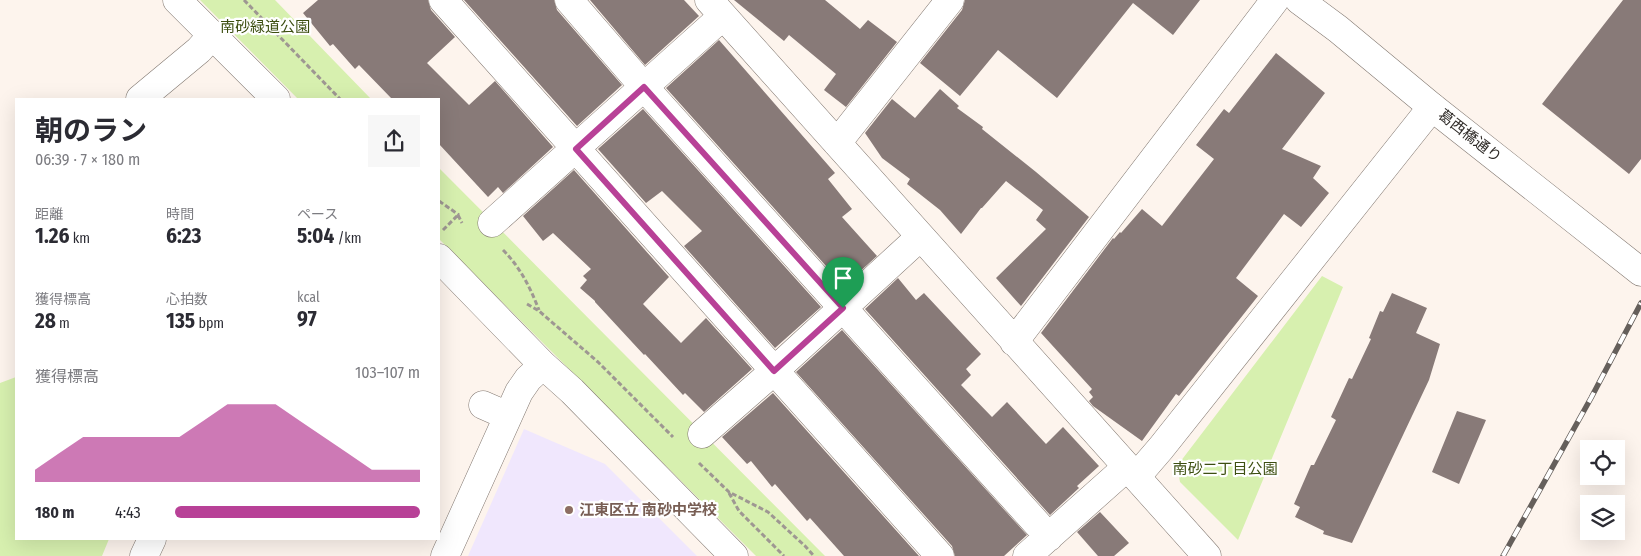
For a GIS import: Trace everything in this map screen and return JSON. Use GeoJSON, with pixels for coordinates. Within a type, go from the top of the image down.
{"type":"FeatureCollection","features":[{"type":"Feature","properties":{"kind":"street"},"geometry":{"type":"LineString","coordinates":[[178,0],[275,98]]}},
{"type":"Feature","properties":{"kind":"street"},"geometry":{"type":"LineString","coordinates":[[442,0],[940,556]]}},
{"type":"Feature","properties":{"kind":"street"},"geometry":{"type":"LineString","coordinates":[[569,0],[644,87],[1049,536]]}},
{"type":"Feature","properties":{"kind":"street"},"geometry":{"type":"LineString","coordinates":[[837,143],[950,0]]}},
{"type":"Feature","properties":{"kind":"street"},"geometry":{"type":"LineString","coordinates":[[1014,342],[1275,0]]}},
{"type":"Feature","properties":{"kind":"street","name":"葛西橋通り"},"geometry":{"type":"LineString","coordinates":[[1299,0],[1338,29],[1432,107],[1641,272]]}},
{"type":"Feature","properties":{"kind":"street"},"geometry":{"type":"LineString","coordinates":[[479,222],[576,149],[644,87],[716,8],[1207,556]]}},
{"type":"Feature","properties":{"kind":"street"},"geometry":{"type":"LineString","coordinates":[[147,84],[199,50],[212,35]]}},
{"type":"Feature","properties":{"kind":"street"},"geometry":{"type":"LineString","coordinates":[[1027,556],[1049,536],[1161,448],[1432,107]]}},
{"type":"Feature","properties":{"kind":"street"},"geometry":{"type":"LineString","coordinates":[[691,444],[774,371],[920,237]]}},
{"type":"Feature","properties":{"kind":"street"},"geometry":{"type":"LineString","coordinates":[[440,259],[543,365],[572,390],[734,556]]}},
{"type":"Feature","properties":{"kind":"street"},"geometry":{"type":"LineString","coordinates":[[444,556],[519,392],[543,365]]}},
{"type":"Feature","properties":{"kind":"street"},"geometry":{"type":"LineString","coordinates":[[483,405],[508,416]]}},
{"type":"Feature","properties":{"kind":"street"},"geometry":{"type":"LineString","coordinates":[[144,556],[152,540]]}},
{"type":"Feature","properties":{"kind":"path"},"geometry":{"type":"LineString","coordinates":[[244,0],[339,98]]}},
{"type":"Feature","properties":{"kind":"path"},"geometry":{"type":"LineString","coordinates":[[440,203],[458,215],[479,222]]}},
{"type":"Feature","properties":{"kind":"path"},"geometry":{"type":"LineString","coordinates":[[440,233],[458,215]]}},
{"type":"Feature","properties":{"kind":"path"},"geometry":{"type":"LineString","coordinates":[[502,248],[514,260],[530,288],[539,311],[691,444],[729,492],[739,511],[784,556]]}},
{"type":"Feature","properties":{"kind":"path"},"geometry":{"type":"LineString","coordinates":[[729,492],[768,512],[814,556]]}},
{"type":"Feature","properties":{"kind":"shaded area","name":"江東区立 南砂中学校"},"geometry":{"type":"Polygon","coordinates":[[[524,429],[605,464],[697,556],[468,556],[524,429]]]}},
{"type":"Feature","properties":{"kind":"green space","name":"南砂緑道公園"},"geometry":{"type":"Polygon","coordinates":[[[200,0],[275,0],[370,98],[297,98],[200,0]]]}},
{"type":"Feature","properties":{"kind":"green space"},"geometry":{"type":"Polygon","coordinates":[[[440,169],[825,556],[756,556],[440,240],[440,169]]]}},
{"type":"Feature","properties":{"kind":"green space","name":"南砂二丁目公園"},"geometry":{"type":"Polygon","coordinates":[[[1322,276],[1343,287],[1238,540],[1180,482],[1177,466],[1322,276]]]}},
{"type":"Feature","properties":{"kind":"green space"},"geometry":{"type":"Polygon","coordinates":[[[15,377],[15,540],[109,540],[102,556],[0,556],[0,383],[15,377]]]}},
{"type":"Feature","properties":{"kind":"building"},"geometry":{"type":"Polygon","coordinates":[[[318,0],[428,0],[431,10],[455,37],[427,63],[469,105],[495,81],[553,147],[503,193],[498,187],[488,197],[440,145],[440,98],[391,98],[359,65],[355,69],[333,44],[330,46],[303,13],[318,0]]]}},
{"type":"Feature","properties":{"kind":"building"},"geometry":{"type":"Polygon","coordinates":[[[464,0],[554,0],[557,10],[622,85],[577,126],[464,0]]]}},
{"type":"Feature","properties":{"kind":"building"},"geometry":{"type":"Polygon","coordinates":[[[590,0],[684,0],[699,16],[645,65],[590,0]]]}},
{"type":"Feature","properties":{"kind":"building"},"geometry":{"type":"Polygon","coordinates":[[[734,0],[825,0],[860,29],[868,20],[897,42],[846,107],[824,90],[836,74],[789,35],[784,41],[734,0]]]}},
{"type":"Feature","properties":{"kind":"building"},"geometry":{"type":"Polygon","coordinates":[[[965,0],[1200,0],[1173,35],[1133,3],[1057,98],[998,50],[960,96],[920,63],[962,10],[965,0]]]}},
{"type":"Feature","properties":{"kind":"building"},"geometry":{"type":"Polygon","coordinates":[[[1623,0],[1641,0],[1641,159],[1629,174],[1542,104],[1623,0]]]}},
{"type":"Feature","properties":{"kind":"building"},"geometry":{"type":"Polygon","coordinates":[[[719,40],[835,173],[828,179],[852,209],[842,217],[877,256],[844,286],[666,88],[719,40]]]}},
{"type":"Feature","properties":{"kind":"building"},"geometry":{"type":"Polygon","coordinates":[[[1276,53],[1325,93],[1282,149],[1321,166],[1313,178],[1329,193],[1301,227],[1284,214],[1236,278],[1258,296],[1179,396],[1176,394],[1142,441],[1093,406],[1089,401],[1093,397],[1089,392],[1092,389],[1041,333],[1113,238],[1121,233],[1142,209],[1162,226],[1214,159],[1196,145],[1224,109],[1229,113],[1276,53]]]}},
{"type":"Feature","properties":{"kind":"building"},"geometry":{"type":"Polygon","coordinates":[[[940,89],[959,106],[957,108],[983,127],[982,129],[1089,217],[1021,306],[996,278],[1046,229],[1036,220],[1043,210],[1006,181],[981,208],[961,234],[940,210],[907,184],[910,179],[882,158],[865,133],[892,99],[915,118],[940,89]]]}},
{"type":"Feature","properties":{"kind":"building"},"geometry":{"type":"Polygon","coordinates":[[[643,109],[821,307],[775,348],[684,246],[702,231],[662,191],[646,203],[598,149],[643,109]]]}},
{"type":"Feature","properties":{"kind":"building"},"geometry":{"type":"Polygon","coordinates":[[[574,170],[669,277],[643,304],[681,343],[706,318],[752,369],[704,412],[685,393],[683,395],[595,301],[580,288],[587,280],[583,276],[591,269],[553,233],[543,241],[523,216],[574,170]]]}},
{"type":"Feature","properties":{"kind":"building"},"geometry":{"type":"Polygon","coordinates":[[[898,278],[916,300],[924,293],[981,354],[966,369],[971,375],[961,385],[992,417],[1007,402],[1046,444],[1063,427],[1099,466],[1050,515],[865,309],[898,278]]]}},
{"type":"Feature","properties":{"kind":"building"},"geometry":{"type":"Polygon","coordinates":[[[1392,293],[1427,308],[1416,333],[1440,344],[1429,380],[1352,543],[1323,534],[1324,531],[1295,517],[1300,507],[1294,504],[1311,465],[1314,465],[1336,420],[1331,417],[1349,378],[1352,379],[1371,339],[1369,338],[1380,311],[1383,312],[1392,293]]]}},
{"type":"Feature","properties":{"kind":"building"},"geometry":{"type":"Polygon","coordinates":[[[842,330],[1027,535],[1004,556],[955,556],[952,546],[796,372],[842,330]]]}},
{"type":"Feature","properties":{"kind":"building"},"geometry":{"type":"Polygon","coordinates":[[[773,393],[919,556],[844,556],[810,518],[807,521],[775,484],[772,487],[751,461],[747,464],[722,437],[773,393]]]}},
{"type":"Feature","properties":{"kind":"building"},"geometry":{"type":"Polygon","coordinates":[[[1457,411],[1486,420],[1459,484],[1432,472],[1457,411]]]}},
{"type":"Feature","properties":{"kind":"building"},"geometry":{"type":"Polygon","coordinates":[[[1100,512],[1129,543],[1114,556],[1098,556],[1077,532],[1100,512]]]}},
{"type":"Feature","properties":{"kind":"railway"},"geometry":{"type":"LineString","coordinates":[[1503,556],[1591,398],[1641,303]]}},
{"type":"Feature","properties":{"kind":"place","name":"江東区立 南砂中学校"},"geometry":{"type":"Point","coordinates":[569,510]}},
{"type":"Feature","properties":{"kind":"route"},"geometry":{"type":"LineString","coordinates":[[644,87],[843,308],[774,371],[576,149],[644,87]]}}]}
